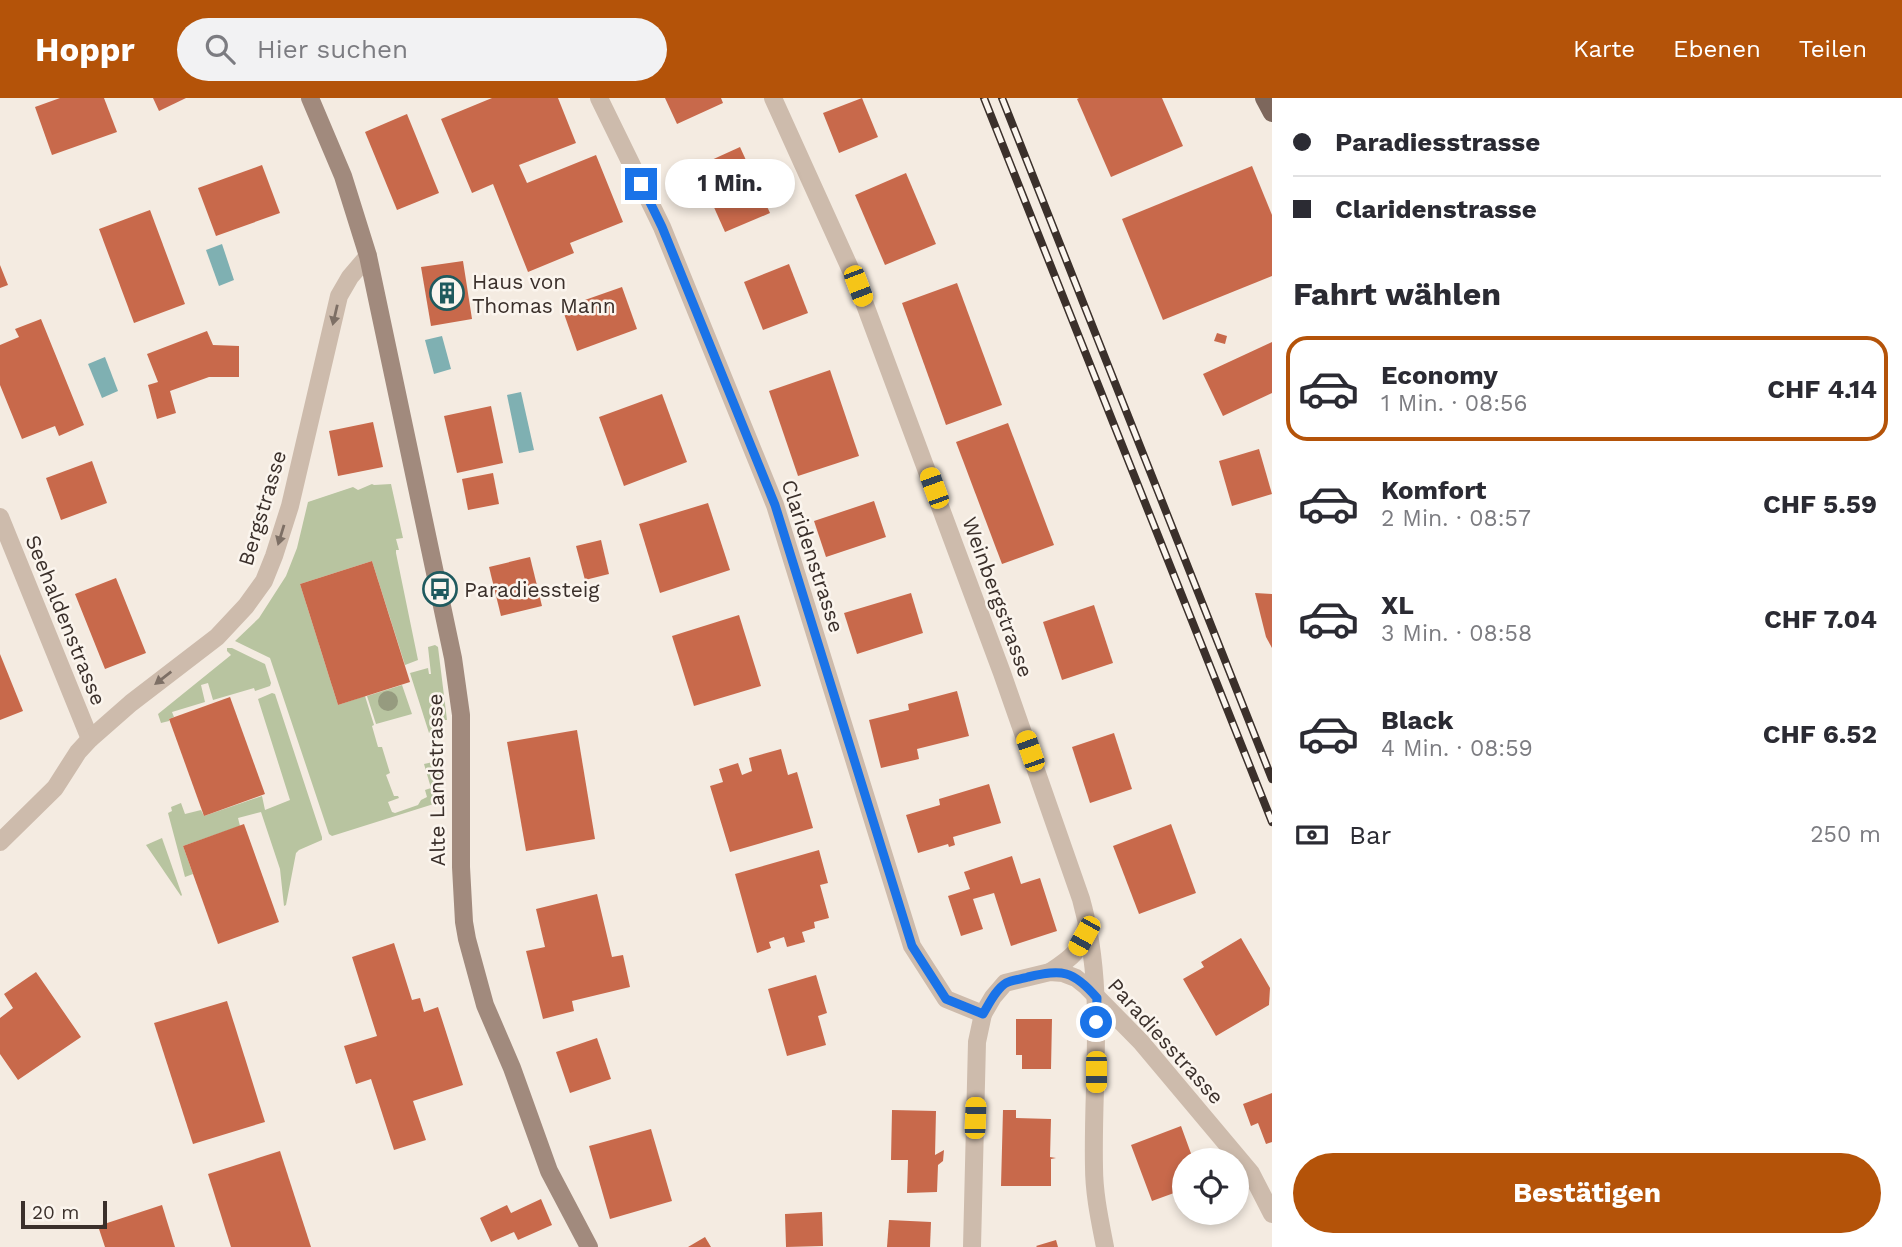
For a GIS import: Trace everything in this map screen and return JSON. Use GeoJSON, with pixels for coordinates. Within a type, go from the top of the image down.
{"type":"FeatureCollection","features":[{"type":"Feature","properties":{"kind":"main road"},"geometry":{"type":"LineString","coordinates":[[1265,98],[1272,113]]}},
{"type":"Feature","properties":{"kind":"street","name":"Alte Landstrasse"},"geometry":{"type":"LineString","coordinates":[[310,98],[343,176],[368,256],[453,658],[461,715],[461,867],[467,939],[485,1006],[512,1068],[549,1171],[589,1247]]}},
{"type":"Feature","properties":{"kind":"street","name":"Claridenstrasse"},"geometry":{"type":"LineString","coordinates":[[599,98],[662,227],[775,505],[912,946],[946,999],[983,1014]]}},
{"type":"Feature","properties":{"kind":"street","name":"Weinbergstrasse"},"geometry":{"type":"LineString","coordinates":[[774,98],[867,309],[1002,673],[1087,922],[1097,998],[1094,1168],[1097,1210],[1105,1247]]}},
{"type":"Feature","properties":{"kind":"street","name":"Bergstrasse"},"geometry":{"type":"LineString","coordinates":[[0,842],[55,788],[78,752],[90,740],[131,703],[217,637],[246,606],[264,580],[290,506],[340,296],[350,277],[368,256]]}},
{"type":"Feature","properties":{"kind":"street","name":"Seehaldenstrasse"},"geometry":{"type":"LineString","coordinates":[[0,517],[90,740]]}},
{"type":"Feature","properties":{"kind":"street"},"geometry":{"type":"LineString","coordinates":[[972,1247],[977,1042],[983,1014],[1005,983],[1051,972],[1073,957],[1084,936],[1087,922]]}},
{"type":"Feature","properties":{"kind":"street","name":"Paradiesstrasse"},"geometry":{"type":"LineString","coordinates":[[1051,972],[1076,978],[1141,1042],[1251,1172],[1272,1214]]}},
{"type":"Feature","properties":{"kind":"green space"},"geometry":{"type":"Polygon","coordinates":[[[372,484],[391,484],[403,538],[396,539],[399,550],[396,550],[396,553],[418,660],[405,665],[372,561],[300,584],[338,705],[365,696],[378,747],[382,747],[390,773],[386,775],[394,796],[399,798],[388,802],[392,812],[418,805],[427,797],[425,790],[431,788],[424,764],[433,762],[440,763],[440,802],[332,836],[329,834],[270,658],[235,641],[259,618],[286,576],[297,548],[308,502],[353,487],[358,490],[372,484]]]}},
{"type":"Feature","properties":{"kind":"green space"},"geometry":{"type":"Polygon","coordinates":[[[428,647],[438,647],[447,720],[443,720],[439,729],[429,733],[410,673],[428,668],[431,674],[428,647]]]}},
{"type":"Feature","properties":{"kind":"green space"},"geometry":{"type":"Polygon","coordinates":[[[227,648],[265,664],[270,686],[213,700],[208,683],[201,685],[205,702],[172,712],[174,717],[161,723],[158,714],[231,655],[227,648]]]}},
{"type":"Feature","properties":{"kind":"green space"},"geometry":{"type":"Polygon","coordinates":[[[402,685],[412,714],[376,724],[367,696],[402,685]]]}},
{"type":"Feature","properties":{"kind":"green space"},"geometry":{"type":"Polygon","coordinates":[[[275,694],[322,837],[322,840],[296,853],[284,906],[280,869],[261,812],[238,818],[240,826],[183,846],[193,874],[185,877],[168,813],[172,811],[171,807],[181,803],[185,814],[201,810],[204,816],[262,796],[265,810],[290,800],[258,699],[275,694]]]}},
{"type":"Feature","properties":{"kind":"green space"},"geometry":{"type":"Polygon","coordinates":[[[162,838],[182,895],[181,896],[146,845],[162,838]]]}},
{"type":"Feature","properties":{"kind":"water"},"geometry":{"type":"Polygon","coordinates":[[[222,244],[234,280],[219,286],[206,250],[222,244]]]}},
{"type":"Feature","properties":{"kind":"water"},"geometry":{"type":"Polygon","coordinates":[[[442,336],[451,369],[434,374],[425,340],[442,336]]]}},
{"type":"Feature","properties":{"kind":"water"},"geometry":{"type":"Polygon","coordinates":[[[105,357],[118,391],[102,398],[88,364],[105,357]]]}},
{"type":"Feature","properties":{"kind":"water"},"geometry":{"type":"Polygon","coordinates":[[[521,392],[534,450],[519,453],[507,395],[521,392]]]}},
{"type":"Feature","properties":{"kind":"building"},"geometry":{"type":"Polygon","coordinates":[[[60,98],[104,98],[117,132],[52,155],[35,107],[60,98]]]}},
{"type":"Feature","properties":{"kind":"building"},"geometry":{"type":"Polygon","coordinates":[[[153,98],[186,98],[159,111],[153,98]]]}},
{"type":"Feature","properties":{"kind":"building"},"geometry":{"type":"Polygon","coordinates":[[[492,98],[558,98],[576,143],[519,165],[527,183],[596,155],[623,222],[570,243],[574,253],[528,272],[493,184],[472,193],[441,119],[492,98]]]}},
{"type":"Feature","properties":{"kind":"building"},"geometry":{"type":"Polygon","coordinates":[[[665,98],[721,98],[723,103],[677,124],[665,98]]]}},
{"type":"Feature","properties":{"kind":"building"},"geometry":{"type":"Polygon","coordinates":[[[862,98],[878,137],[839,153],[823,113],[862,98]]]}},
{"type":"Feature","properties":{"kind":"building"},"geometry":{"type":"Polygon","coordinates":[[[1162,98],[1183,146],[1111,177],[1077,99],[1162,98]]]}},
{"type":"Feature","properties":{"kind":"building"},"geometry":{"type":"Polygon","coordinates":[[[407,114],[439,193],[397,210],[365,132],[407,114]]]}},
{"type":"Feature","properties":{"kind":"building"},"geometry":{"type":"Polygon","coordinates":[[[740,147],[770,213],[725,232],[696,167],[740,147]]]}},
{"type":"Feature","properties":{"kind":"building"},"geometry":{"type":"Polygon","coordinates":[[[262,165],[280,213],[216,236],[198,188],[262,165]]]}},
{"type":"Feature","properties":{"kind":"building"},"geometry":{"type":"Polygon","coordinates":[[[1252,166],[1272,215],[1272,276],[1163,320],[1122,219],[1252,166]]]}},
{"type":"Feature","properties":{"kind":"building"},"geometry":{"type":"Polygon","coordinates":[[[906,173],[936,244],[885,265],[855,195],[906,173]]]}},
{"type":"Feature","properties":{"kind":"building"},"geometry":{"type":"Polygon","coordinates":[[[150,210],[185,304],[134,323],[99,229],[150,210]]]}},
{"type":"Feature","properties":{"kind":"building","name":"Haus von Thomas Mann"},"geometry":{"type":"Polygon","coordinates":[[[463,261],[472,319],[431,326],[421,267],[463,261]]]}},
{"type":"Feature","properties":{"kind":"building"},"geometry":{"type":"Polygon","coordinates":[[[789,264],[808,313],[763,330],[744,282],[789,264]]]}},
{"type":"Feature","properties":{"kind":"building"},"geometry":{"type":"Polygon","coordinates":[[[0,265],[8,285],[0,288],[0,265]]]}},
{"type":"Feature","properties":{"kind":"building"},"geometry":{"type":"Polygon","coordinates":[[[957,283],[1002,405],[946,425],[902,303],[957,283]]]}},
{"type":"Feature","properties":{"kind":"building"},"geometry":{"type":"Polygon","coordinates":[[[622,287],[637,329],[577,351],[562,308],[622,287]]]}},
{"type":"Feature","properties":{"kind":"building"},"geometry":{"type":"Polygon","coordinates":[[[41,319],[84,425],[59,436],[55,426],[22,439],[0,385],[0,345],[19,337],[15,329],[41,319]]]}},
{"type":"Feature","properties":{"kind":"building"},"geometry":{"type":"Polygon","coordinates":[[[207,331],[213,345],[239,346],[239,377],[209,377],[170,391],[176,413],[157,419],[148,385],[158,382],[147,354],[207,331]]]}},
{"type":"Feature","properties":{"kind":"building"},"geometry":{"type":"Polygon","coordinates":[[[1217,333],[1227,336],[1225,344],[1214,341],[1217,333]]]}},
{"type":"Feature","properties":{"kind":"building"},"geometry":{"type":"Polygon","coordinates":[[[1272,342],[1272,393],[1223,416],[1203,374],[1272,342]]]}},
{"type":"Feature","properties":{"kind":"building"},"geometry":{"type":"Polygon","coordinates":[[[830,370],[859,456],[798,476],[769,391],[830,370]]]}},
{"type":"Feature","properties":{"kind":"building"},"geometry":{"type":"Polygon","coordinates":[[[662,394],[687,462],[624,486],[599,417],[662,394]]]}},
{"type":"Feature","properties":{"kind":"building"},"geometry":{"type":"Polygon","coordinates":[[[491,406],[503,463],[457,473],[444,416],[491,406]]]}},
{"type":"Feature","properties":{"kind":"building"},"geometry":{"type":"Polygon","coordinates":[[[373,422],[383,467],[338,476],[329,431],[373,422]]]}},
{"type":"Feature","properties":{"kind":"building"},"geometry":{"type":"Polygon","coordinates":[[[1008,423],[1054,545],[1002,564],[956,442],[1008,423]]]}},
{"type":"Feature","properties":{"kind":"building"},"geometry":{"type":"Polygon","coordinates":[[[1259,449],[1272,494],[1232,506],[1219,461],[1259,449]]]}},
{"type":"Feature","properties":{"kind":"building"},"geometry":{"type":"Polygon","coordinates":[[[92,461],[107,503],[61,520],[46,478],[92,461]]]}},
{"type":"Feature","properties":{"kind":"building"},"geometry":{"type":"Polygon","coordinates":[[[493,473],[499,504],[468,510],[462,479],[493,473]]]}},
{"type":"Feature","properties":{"kind":"building"},"geometry":{"type":"Polygon","coordinates":[[[874,501],[886,537],[826,557],[814,521],[874,501]]]}},
{"type":"Feature","properties":{"kind":"building"},"geometry":{"type":"Polygon","coordinates":[[[708,503],[730,570],[660,593],[639,524],[708,503]]]}},
{"type":"Feature","properties":{"kind":"building"},"geometry":{"type":"Polygon","coordinates":[[[601,540],[609,574],[585,580],[576,546],[601,540]]]}},
{"type":"Feature","properties":{"kind":"building"},"geometry":{"type":"Polygon","coordinates":[[[530,557],[542,606],[501,616],[489,567],[530,557]]]}},
{"type":"Feature","properties":{"kind":"building"},"geometry":{"type":"Polygon","coordinates":[[[372,561],[410,682],[338,705],[300,584],[372,561]]]}},
{"type":"Feature","properties":{"kind":"building"},"geometry":{"type":"Polygon","coordinates":[[[116,578],[146,653],[105,669],[75,594],[116,578]]]}},
{"type":"Feature","properties":{"kind":"building"},"geometry":{"type":"Polygon","coordinates":[[[911,593],[923,633],[857,654],[844,613],[911,593]]]}},
{"type":"Feature","properties":{"kind":"building"},"geometry":{"type":"Polygon","coordinates":[[[1255,593],[1272,594],[1272,648],[1266,637],[1255,593]]]}},
{"type":"Feature","properties":{"kind":"building"},"geometry":{"type":"Polygon","coordinates":[[[1094,605],[1113,663],[1062,680],[1043,622],[1094,605]]]}},
{"type":"Feature","properties":{"kind":"building"},"geometry":{"type":"Polygon","coordinates":[[[739,615],[761,686],[694,706],[672,636],[739,615]]]}},
{"type":"Feature","properties":{"kind":"building"},"geometry":{"type":"Polygon","coordinates":[[[0,654],[23,711],[0,720],[0,654]]]}},
{"type":"Feature","properties":{"kind":"building"},"geometry":{"type":"Polygon","coordinates":[[[957,691],[969,736],[917,749],[919,759],[881,768],[869,720],[909,710],[908,704],[957,691]]]}},
{"type":"Feature","properties":{"kind":"building"},"geometry":{"type":"Polygon","coordinates":[[[230,697],[265,794],[204,816],[169,719],[230,697]]]}},
{"type":"Feature","properties":{"kind":"building"},"geometry":{"type":"Polygon","coordinates":[[[577,730],[595,839],[526,851],[507,742],[577,730]]]}},
{"type":"Feature","properties":{"kind":"building"},"geometry":{"type":"Polygon","coordinates":[[[1114,733],[1132,789],[1090,803],[1072,747],[1114,733]]]}},
{"type":"Feature","properties":{"kind":"building"},"geometry":{"type":"Polygon","coordinates":[[[781,749],[788,775],[797,772],[813,828],[730,852],[710,786],[723,782],[719,769],[738,763],[742,775],[752,771],[749,758],[781,749]]]}},
{"type":"Feature","properties":{"kind":"building"},"geometry":{"type":"Polygon","coordinates":[[[989,784],[1001,823],[953,837],[955,845],[949,847],[948,844],[918,853],[906,815],[940,805],[939,799],[989,784]]]}},
{"type":"Feature","properties":{"kind":"building"},"geometry":{"type":"Polygon","coordinates":[[[244,824],[279,922],[218,944],[183,846],[244,824]]]}},
{"type":"Feature","properties":{"kind":"building"},"geometry":{"type":"Polygon","coordinates":[[[1171,824],[1196,893],[1139,914],[1113,846],[1171,824]]]}},
{"type":"Feature","properties":{"kind":"building"},"geometry":{"type":"Polygon","coordinates":[[[819,850],[828,883],[820,885],[829,918],[814,922],[815,928],[802,932],[805,942],[787,947],[784,937],[769,942],[771,948],[757,953],[735,874],[819,850]]]}},
{"type":"Feature","properties":{"kind":"building"},"geometry":{"type":"Polygon","coordinates":[[[1012,856],[1021,884],[1040,878],[1057,931],[1011,946],[994,893],[973,899],[983,929],[961,936],[948,896],[970,889],[964,872],[1012,856]]]}},
{"type":"Feature","properties":{"kind":"building"},"geometry":{"type":"Polygon","coordinates":[[[597,894],[612,957],[623,955],[630,987],[572,1001],[574,1011],[543,1019],[526,951],[545,947],[536,909],[597,894]]]}},
{"type":"Feature","properties":{"kind":"building"},"geometry":{"type":"Polygon","coordinates":[[[1241,938],[1270,988],[1269,1005],[1216,1036],[1183,979],[1204,967],[1201,962],[1241,938]]]}},
{"type":"Feature","properties":{"kind":"building"},"geometry":{"type":"Polygon","coordinates":[[[394,943],[412,1000],[420,998],[424,1012],[438,1007],[463,1085],[413,1101],[426,1140],[394,1150],[371,1079],[356,1084],[344,1046],[377,1036],[352,957],[394,943]]]}},
{"type":"Feature","properties":{"kind":"building"},"geometry":{"type":"Polygon","coordinates":[[[36,972],[81,1037],[18,1080],[0,1054],[0,1018],[13,1008],[4,994],[36,972]]]}},
{"type":"Feature","properties":{"kind":"building"},"geometry":{"type":"Polygon","coordinates":[[[816,975],[827,1013],[818,1016],[826,1045],[787,1056],[768,989],[816,975]]]}},
{"type":"Feature","properties":{"kind":"building"},"geometry":{"type":"Polygon","coordinates":[[[227,1001],[265,1122],[193,1144],[154,1023],[227,1001]]]}},
{"type":"Feature","properties":{"kind":"building"},"geometry":{"type":"Polygon","coordinates":[[[1016,1019],[1052,1019],[1051,1069],[1022,1069],[1022,1055],[1016,1055],[1016,1019]]]}},
{"type":"Feature","properties":{"kind":"building"},"geometry":{"type":"Polygon","coordinates":[[[597,1038],[611,1079],[570,1093],[556,1052],[597,1038]]]}},
{"type":"Feature","properties":{"kind":"building"},"geometry":{"type":"Polygon","coordinates":[[[1272,1093],[1272,1142],[1266,1144],[1258,1123],[1251,1126],[1243,1104],[1272,1093]]]}},
{"type":"Feature","properties":{"kind":"building"},"geometry":{"type":"Polygon","coordinates":[[[892,1110],[936,1111],[935,1155],[944,1150],[943,1161],[938,1165],[937,1192],[907,1193],[908,1160],[891,1160],[892,1110]]]}},
{"type":"Feature","properties":{"kind":"building"},"geometry":{"type":"Polygon","coordinates":[[[1003,1110],[1016,1110],[1016,1118],[1051,1119],[1050,1157],[1056,1158],[1051,1159],[1051,1186],[1001,1186],[1003,1110]]]}},
{"type":"Feature","properties":{"kind":"building"},"geometry":{"type":"Polygon","coordinates":[[[1181,1126],[1189,1148],[1172,1148],[1172,1194],[1152,1201],[1131,1145],[1181,1126]]]}},
{"type":"Feature","properties":{"kind":"building"},"geometry":{"type":"Polygon","coordinates":[[[651,1129],[672,1201],[610,1219],[589,1146],[651,1129]]]}},
{"type":"Feature","properties":{"kind":"building"},"geometry":{"type":"Polygon","coordinates":[[[280,1151],[311,1247],[231,1247],[208,1174],[280,1151]]]}},
{"type":"Feature","properties":{"kind":"building"},"geometry":{"type":"Polygon","coordinates":[[[541,1199],[552,1225],[518,1240],[514,1232],[491,1242],[480,1218],[507,1205],[511,1213],[541,1199]]]}},
{"type":"Feature","properties":{"kind":"building"},"geometry":{"type":"Polygon","coordinates":[[[162,1205],[175,1247],[105,1247],[98,1226],[162,1205]]]}},
{"type":"Feature","properties":{"kind":"building"},"geometry":{"type":"Polygon","coordinates":[[[822,1212],[823,1246],[786,1247],[785,1214],[822,1212]]]}},
{"type":"Feature","properties":{"kind":"building"},"geometry":{"type":"Polygon","coordinates":[[[889,1220],[931,1222],[930,1247],[887,1247],[889,1220]]]}},
{"type":"Feature","properties":{"kind":"building"},"geometry":{"type":"Polygon","coordinates":[[[705,1237],[711,1247],[688,1247],[705,1237]]]}},
{"type":"Feature","properties":{"kind":"building"},"geometry":{"type":"Polygon","coordinates":[[[1056,1240],[1058,1247],[1036,1246],[1056,1240]]]}},
{"type":"Feature","properties":{"kind":"railway"},"geometry":{"type":"LineString","coordinates":[[984,98],[1272,822]]}},
{"type":"Feature","properties":{"kind":"railway"},"geometry":{"type":"LineString","coordinates":[[1002,98],[1272,779]]}},
{"type":"Feature","properties":{"kind":"place","name":"Haus von Thomas Mann"},"geometry":{"type":"Point","coordinates":[447,293]}},
{"type":"Feature","properties":{"kind":"place","name":"Paradiessteig"},"geometry":{"type":"Point","coordinates":[440,589]}},
{"type":"Feature","properties":{"kind":"route"},"geometry":{"type":"LineString","coordinates":[[641,184],[662,227],[775,505],[912,946],[946,999],[983,1014],[1005,983],[1051,972],[1063,973],[1076,978],[1097,998],[1096,1022]]}}]}
